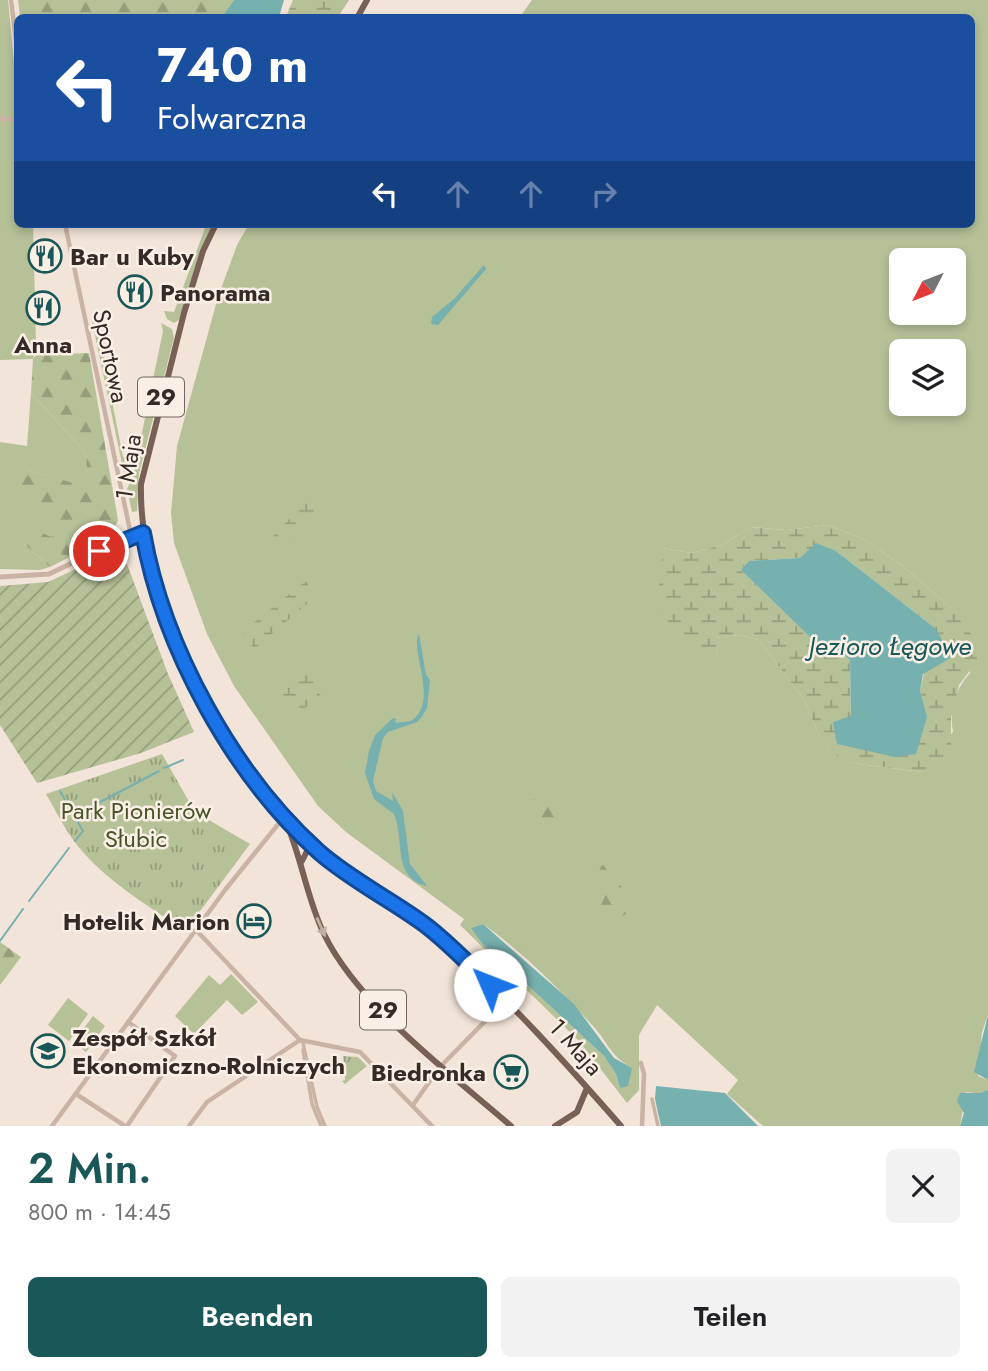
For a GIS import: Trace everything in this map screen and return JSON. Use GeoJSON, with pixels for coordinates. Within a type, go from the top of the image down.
{"type":"FeatureCollection","features":[{"type":"Feature","properties":{"kind":"main road","name":"1 Maja"},"geometry":{"type":"LineString","coordinates":[[214,228],[203,251],[184,313],[141,484],[143,533],[155,590],[173,640],[221,727],[260,788],[284,817],[317,850],[435,933],[506,1000],[621,1126]]}},
{"type":"Feature","properties":{"kind":"main road","name":"29"},"geometry":{"type":"LineString","coordinates":[[284,817],[302,861],[317,918],[337,955],[368,994],[441,1066],[511,1126]]}},
{"type":"Feature","properties":{"kind":"main road"},"geometry":{"type":"LineString","coordinates":[[302,861],[307,851],[317,850]]}},
{"type":"Feature","properties":{"kind":"main road"},"geometry":{"type":"LineString","coordinates":[[555,1126],[577,1112],[587,1088]]}},
{"type":"Feature","properties":{"kind":"street"},"geometry":{"type":"LineString","coordinates":[[11,0],[14,24]]}},
{"type":"Feature","properties":{"kind":"street","name":"Sportowa"},"geometry":{"type":"LineString","coordinates":[[66,228],[131,535]]}},
{"type":"Feature","properties":{"kind":"street"},"geometry":{"type":"LineString","coordinates":[[0,577],[50,574],[131,535],[143,533]]}},
{"type":"Feature","properties":{"kind":"street"},"geometry":{"type":"LineString","coordinates":[[52,1126],[195,930],[284,817]]}},
{"type":"Feature","properties":{"kind":"street"},"geometry":{"type":"LineString","coordinates":[[195,930],[301,1042],[312,1104],[323,1126]]}},
{"type":"Feature","properties":{"kind":"street"},"geometry":{"type":"LineString","coordinates":[[413,1105],[441,1066],[506,1000]]}},
{"type":"Feature","properties":{"kind":"street"},"geometry":{"type":"LineString","coordinates":[[76,1094],[126,1126],[175,1056],[128,1022]]}},
{"type":"Feature","properties":{"kind":"street"},"geometry":{"type":"LineString","coordinates":[[189,1126],[207,1102],[301,1042],[360,1052],[432,1126]]}},
{"type":"Feature","properties":{"kind":"street"},"geometry":{"type":"LineString","coordinates":[[641,1063],[644,1074],[642,1126]]}},
{"type":"Feature","properties":{"kind":"street"},"geometry":{"type":"LineString","coordinates":[[652,1099],[658,1126]]}},
{"type":"Feature","properties":{"kind":"green space"},"geometry":{"type":"Polygon","coordinates":[[[0,0],[8,0],[14,62],[14,228],[33,228],[36,344],[41,345],[41,350],[36,350],[33,359],[0,360],[0,0]]]}},
{"type":"Feature","properties":{"kind":"green space"},"geometry":{"type":"Polygon","coordinates":[[[18,0],[234,0],[225,14],[20,14],[18,0]]]}},
{"type":"Feature","properties":{"kind":"green space"},"geometry":{"type":"Polygon","coordinates":[[[293,0],[349,0],[340,14],[287,14],[293,0]]]}},
{"type":"Feature","properties":{"kind":"green space"},"geometry":{"type":"Polygon","coordinates":[[[532,0],[988,0],[988,1015],[982,1032],[978,1076],[988,1080],[988,1090],[981,1094],[966,1092],[960,1126],[763,1126],[727,1094],[738,1080],[657,1005],[639,1035],[639,1090],[627,1103],[578,1040],[460,925],[464,919],[346,832],[318,806],[234,686],[207,634],[174,543],[171,513],[177,446],[218,297],[237,245],[247,228],[975,228],[975,14],[522,14],[532,0]],[[829,525],[786,530],[751,527],[722,545],[691,553],[663,548],[718,656],[714,638],[739,635],[759,640],[805,701],[818,734],[840,758],[858,764],[922,772],[953,732],[954,701],[960,686],[970,673],[950,607],[905,568],[867,541],[829,525]],[[483,924],[472,928],[481,942],[604,1056],[616,1074],[620,1088],[632,1068],[613,1053],[598,1031],[554,985],[483,924]]]}},
{"type":"Feature","properties":{"kind":"green space"},"geometry":{"type":"Polygon","coordinates":[[[205,228],[211,228],[198,258],[179,320],[174,323],[167,319],[164,311],[174,312],[205,228]]]}},
{"type":"Feature","properties":{"kind":"green space"},"geometry":{"type":"Polygon","coordinates":[[[96,320],[123,457],[128,456],[125,478],[92,321],[96,320]]]}},
{"type":"Feature","properties":{"kind":"green space"},"geometry":{"type":"Polygon","coordinates":[[[161,323],[172,329],[174,338],[139,473],[137,511],[132,512],[127,489],[133,476],[163,331],[161,323]]]}},
{"type":"Feature","properties":{"kind":"green space"},"geometry":{"type":"Polygon","coordinates":[[[89,353],[118,520],[111,536],[50,567],[24,544],[34,529],[51,537],[59,530],[17,493],[27,470],[88,487],[86,453],[31,393],[33,359],[36,355],[89,353]]]}},
{"type":"Feature","properties":{"kind":"green space"},"geometry":{"type":"Polygon","coordinates":[[[31,393],[86,453],[89,488],[27,470],[59,531],[51,538],[24,544],[50,567],[40,570],[0,569],[0,442],[27,446],[31,393]]]}},
{"type":"Feature","properties":{"kind":"green space"},"geometry":{"type":"Polygon","coordinates":[[[305,502],[311,503],[321,515],[275,552],[267,543],[305,502]]]}},
{"type":"Feature","properties":{"kind":"green space"},"geometry":{"type":"Polygon","coordinates":[[[829,525],[867,541],[905,568],[950,607],[977,642],[977,661],[959,685],[951,718],[951,746],[942,763],[923,772],[858,764],[839,758],[818,734],[805,701],[759,640],[739,635],[715,638],[718,657],[676,640],[658,597],[663,548],[691,553],[722,545],[751,527],[786,530],[829,525]],[[836,551],[801,558],[749,561],[741,570],[815,642],[838,650],[850,660],[851,716],[927,718],[920,690],[935,628],[836,551]]]}},
{"type":"Feature","properties":{"kind":"green space"},"geometry":{"type":"Polygon","coordinates":[[[121,548],[168,674],[194,732],[141,753],[37,783],[0,725],[0,586],[48,582],[121,548]]]}},
{"type":"Feature","properties":{"kind":"green space"},"geometry":{"type":"Polygon","coordinates":[[[306,581],[315,597],[254,649],[242,632],[306,581]]]}},
{"type":"Feature","properties":{"kind":"green space"},"geometry":{"type":"Polygon","coordinates":[[[310,667],[315,669],[322,693],[304,709],[300,709],[290,703],[281,691],[310,667]]]}},
{"type":"Feature","properties":{"kind":"green space","name":"Park Pionierów Słubic"},"geometry":{"type":"Polygon","coordinates":[[[162,754],[195,812],[250,844],[192,922],[179,927],[99,869],[68,833],[46,794],[162,754]]]}},
{"type":"Feature","properties":{"kind":"green space"},"geometry":{"type":"Polygon","coordinates":[[[542,796],[565,816],[555,831],[530,815],[532,800],[542,796]]]}},
{"type":"Feature","properties":{"kind":"green space"},"geometry":{"type":"Polygon","coordinates":[[[603,865],[638,906],[621,917],[608,919],[601,905],[608,890],[601,883],[592,880],[595,866],[603,865]]]}},
{"type":"Feature","properties":{"kind":"green space"},"geometry":{"type":"Polygon","coordinates":[[[0,942],[21,957],[0,985],[0,942]]]}},
{"type":"Feature","properties":{"kind":"green space"},"geometry":{"type":"Polygon","coordinates":[[[231,974],[258,1002],[242,1015],[227,1000],[194,1034],[175,1016],[209,975],[220,985],[231,974]]]}},
{"type":"Feature","properties":{"kind":"green space"},"geometry":{"type":"Polygon","coordinates":[[[68,998],[88,1014],[69,1041],[48,1025],[68,998]]]}},
{"type":"Feature","properties":{"kind":"green space"},"geometry":{"type":"Polygon","coordinates":[[[93,1016],[105,1026],[86,1052],[73,1042],[93,1016]]]}},
{"type":"Feature","properties":{"kind":"green space"},"geometry":{"type":"Polygon","coordinates":[[[343,1056],[358,1057],[367,1066],[345,1084],[342,1081],[345,1080],[343,1056]]]}},
{"type":"Feature","properties":{"kind":"water"},"geometry":{"type":"Polygon","coordinates":[[[234,0],[284,0],[280,14],[224,14],[234,0]]]}},
{"type":"Feature","properties":{"kind":"water"},"geometry":{"type":"Polygon","coordinates":[[[484,265],[486,269],[438,325],[431,324],[432,317],[454,299],[484,265]]]}},
{"type":"Feature","properties":{"kind":"water","name":"Jezioro Łęgowe"},"geometry":{"type":"Polygon","coordinates":[[[816,543],[836,551],[935,628],[952,657],[923,674],[920,690],[927,717],[916,754],[895,757],[837,744],[833,722],[851,716],[850,660],[838,650],[815,642],[741,570],[749,561],[800,558],[816,543]]]}},
{"type":"Feature","properties":{"kind":"water"},"geometry":{"type":"Polygon","coordinates":[[[419,634],[426,675],[430,680],[427,708],[417,722],[388,732],[383,738],[373,781],[376,791],[393,801],[392,792],[403,811],[410,864],[427,886],[416,882],[404,867],[394,814],[374,799],[365,773],[375,735],[393,718],[396,719],[395,723],[411,721],[423,702],[424,689],[417,641],[419,634]]]}},
{"type":"Feature","properties":{"kind":"water"},"geometry":{"type":"Polygon","coordinates":[[[483,924],[574,1004],[614,1058],[632,1068],[628,1086],[620,1088],[616,1074],[604,1056],[481,942],[471,928],[483,924]]]}},
{"type":"Feature","properties":{"kind":"water"},"geometry":{"type":"Polygon","coordinates":[[[988,1015],[988,1080],[974,1072],[988,1015]]]}},
{"type":"Feature","properties":{"kind":"water"},"geometry":{"type":"Polygon","coordinates":[[[656,1086],[725,1093],[758,1126],[661,1126],[655,1099],[656,1086]]]}},
{"type":"Feature","properties":{"kind":"water"},"geometry":{"type":"Polygon","coordinates":[[[988,1090],[988,1126],[960,1126],[964,1113],[957,1101],[960,1093],[981,1093],[988,1090]]]}},
{"type":"Feature","properties":{"kind":"waterway"},"geometry":{"type":"LineString","coordinates":[[164,768],[183,760]]}},
{"type":"Feature","properties":{"kind":"waterway"},"geometry":{"type":"LineString","coordinates":[[74,816],[159,771]]}},
{"type":"Feature","properties":{"kind":"waterway"},"geometry":{"type":"LineString","coordinates":[[60,791],[83,831],[75,841]]}},
{"type":"Feature","properties":{"kind":"waterway"},"geometry":{"type":"LineString","coordinates":[[29,901],[69,848]]}},
{"type":"Feature","properties":{"kind":"waterway"},"geometry":{"type":"LineString","coordinates":[[0,941],[23,909]]}},
{"type":"Feature","properties":{"kind":"place","name":"Bar u Kuby"},"geometry":{"type":"Point","coordinates":[45,256]}},
{"type":"Feature","properties":{"kind":"place","name":"Panorama"},"geometry":{"type":"Point","coordinates":[135,292]}},
{"type":"Feature","properties":{"kind":"place","name":"Anna"},"geometry":{"type":"Point","coordinates":[43,308]}},
{"type":"Feature","properties":{"kind":"place","name":"Hotelik Marion"},"geometry":{"type":"Point","coordinates":[254,921]}},
{"type":"Feature","properties":{"kind":"place","name":"Zespół Szkół Ekonomiczno-Rolniczych"},"geometry":{"type":"Point","coordinates":[48,1051]}},
{"type":"Feature","properties":{"kind":"place","name":"Biedronka"},"geometry":{"type":"Point","coordinates":[511,1072]}},
{"type":"Feature","properties":{"kind":"route"},"geometry":{"type":"LineString","coordinates":[[99,551],[131,535],[143,533],[155,590],[173,640],[235,751],[266,796],[321,853],[342,870],[423,923],[490,985]]}}]}
